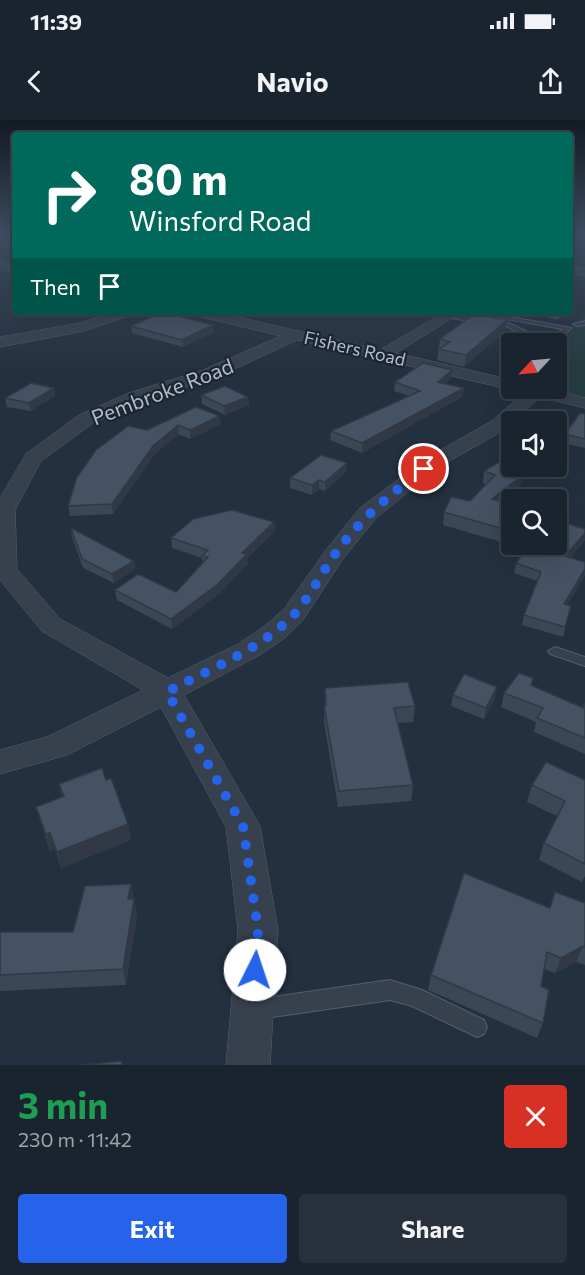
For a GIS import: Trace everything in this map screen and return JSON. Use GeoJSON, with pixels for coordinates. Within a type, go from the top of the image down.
{"type":"FeatureCollection","features":[{"type":"Feature","properties":{"kind":"street"},"geometry":{"type":"LineString","coordinates":[[0,342],[84,327],[118,315]]}},
{"type":"Feature","properties":{"kind":"street","name":"Fishers Road"},"geometry":{"type":"LineString","coordinates":[[211,315],[501,382]]}},
{"type":"Feature","properties":{"kind":"street"},"geometry":{"type":"LineString","coordinates":[[384,354],[449,315]]}},
{"type":"Feature","properties":{"kind":"street","name":"Pembroke Road"},"geometry":{"type":"LineString","coordinates":[[167,692],[51,625],[5,570],[2,525],[4,510],[33,458],[86,419],[135,397],[209,374],[296,335]]}},
{"type":"Feature","properties":{"kind":"street"},"geometry":{"type":"LineString","coordinates":[[0,762],[56,747],[248,650],[275,632],[294,614],[334,555],[368,513],[435,461],[499,425],[524,399]]}},
{"type":"Feature","properties":{"kind":"street"},"geometry":{"type":"LineString","coordinates":[[567,399],[585,403]]}},
{"type":"Feature","properties":{"kind":"street"},"geometry":{"type":"LineString","coordinates":[[167,692],[243,826],[258,930],[248,1065]]}},
{"type":"Feature","properties":{"kind":"lane"},"geometry":{"type":"LineString","coordinates":[[456,315],[519,328],[523,333]]}},
{"type":"Feature","properties":{"kind":"lane"},"geometry":{"type":"LineString","coordinates":[[489,315],[569,328]]}},
{"type":"Feature","properties":{"kind":"lane"},"geometry":{"type":"LineString","coordinates":[[561,315],[576,324]]}},
{"type":"Feature","properties":{"kind":"lane"},"geometry":{"type":"LineString","coordinates":[[562,333],[576,324],[585,323]]}},
{"type":"Feature","properties":{"kind":"lane"},"geometry":{"type":"LineString","coordinates":[[555,651],[585,662]]}},
{"type":"Feature","properties":{"kind":"lane"},"geometry":{"type":"LineString","coordinates":[[252,1010],[390,990],[415,997],[477,1027]]}},
{"type":"Feature","properties":{"kind":"green space"},"geometry":{"type":"Polygon","coordinates":[[[585,315],[585,399],[567,395],[567,337],[585,315]]]}},
{"type":"Feature","properties":{"kind":"building"},"geometry":{"type":"Polygon","coordinates":[[[156,315],[175,315],[213,325],[182,340],[131,326],[156,315]]]}},
{"type":"Feature","properties":{"kind":"building"},"geometry":{"type":"Polygon","coordinates":[[[473,315],[507,320],[466,355],[439,349],[450,342],[440,339],[473,315]]]}},
{"type":"Feature","properties":{"kind":"building"},"geometry":{"type":"Polygon","coordinates":[[[423,363],[452,370],[438,382],[464,388],[362,443],[331,431],[420,391],[395,382],[423,363]]]}},
{"type":"Feature","properties":{"kind":"building"},"geometry":{"type":"Polygon","coordinates":[[[31,383],[54,388],[29,403],[5,398],[31,383]]]}},
{"type":"Feature","properties":{"kind":"building"},"geometry":{"type":"Polygon","coordinates":[[[225,386],[248,397],[224,406],[201,395],[225,386]]]}},
{"type":"Feature","properties":{"kind":"building"},"geometry":{"type":"Polygon","coordinates":[[[196,407],[220,416],[190,430],[178,425],[153,446],[112,504],[68,506],[77,477],[96,450],[128,426],[147,430],[196,407]]]}},
{"type":"Feature","properties":{"kind":"building"},"geometry":{"type":"Polygon","coordinates":[[[580,413],[585,414],[585,439],[567,434],[580,413]]]}},
{"type":"Feature","properties":{"kind":"building"},"geometry":{"type":"Polygon","coordinates":[[[321,455],[347,463],[325,482],[319,480],[312,485],[290,478],[321,455]]]}},
{"type":"Feature","properties":{"kind":"building"},"geometry":{"type":"Polygon","coordinates":[[[501,461],[501,477],[521,477],[505,489],[501,489],[501,492],[492,499],[501,502],[501,528],[444,512],[451,497],[470,501],[495,475],[484,471],[501,461]]]}},
{"type":"Feature","properties":{"kind":"building"},"geometry":{"type":"Polygon","coordinates":[[[232,510],[274,522],[242,553],[247,554],[218,584],[171,619],[115,590],[138,574],[176,592],[208,557],[202,556],[208,550],[171,538],[193,519],[232,510]]]}},
{"type":"Feature","properties":{"kind":"building"},"geometry":{"type":"Polygon","coordinates":[[[567,523],[585,529],[585,533],[567,554],[567,523]]]}},
{"type":"Feature","properties":{"kind":"building"},"geometry":{"type":"Polygon","coordinates":[[[71,528],[134,561],[112,574],[82,559],[71,528]]]}},
{"type":"Feature","properties":{"kind":"building"},"geometry":{"type":"Polygon","coordinates":[[[522,555],[566,555],[585,562],[585,569],[564,604],[571,606],[565,627],[524,615],[541,572],[516,563],[522,555]]]}},
{"type":"Feature","properties":{"kind":"building"},"geometry":{"type":"Polygon","coordinates":[[[519,673],[533,678],[531,685],[583,708],[585,704],[585,738],[537,718],[543,708],[504,693],[519,673]]]}},
{"type":"Feature","properties":{"kind":"building"},"geometry":{"type":"Polygon","coordinates":[[[464,674],[497,687],[486,708],[453,695],[464,674]]]}},
{"type":"Feature","properties":{"kind":"building"},"geometry":{"type":"Polygon","coordinates":[[[408,682],[415,706],[394,708],[413,785],[339,791],[324,706],[326,706],[325,688],[408,682]]]}},
{"type":"Feature","properties":{"kind":"building"},"geometry":{"type":"Polygon","coordinates":[[[546,762],[585,780],[585,864],[544,843],[565,801],[532,785],[546,762]]]}},
{"type":"Feature","properties":{"kind":"building"},"geometry":{"type":"Polygon","coordinates":[[[102,768],[106,780],[111,778],[128,824],[57,852],[50,833],[46,834],[36,807],[64,796],[59,784],[102,768]]]}},
{"type":"Feature","properties":{"kind":"building"},"geometry":{"type":"Polygon","coordinates":[[[464,873],[550,908],[555,892],[585,903],[585,947],[561,958],[547,952],[541,986],[549,990],[543,1023],[431,975],[464,873]]]}},
{"type":"Feature","properties":{"kind":"building"},"geometry":{"type":"Polygon","coordinates":[[[131,884],[128,899],[134,899],[123,969],[0,975],[0,932],[73,932],[85,886],[131,884]]]}},
{"type":"Feature","properties":{"kind":"building"},"geometry":{"type":"Polygon","coordinates":[[[122,1061],[122,1065],[81,1065],[122,1061]]]}},
{"type":"Feature","properties":{"kind":"route"},"geometry":{"type":"LineString","coordinates":[[255,970],[258,930],[243,826],[167,692],[248,650],[275,632],[294,614],[334,555],[368,513],[424,469]]}}]}
